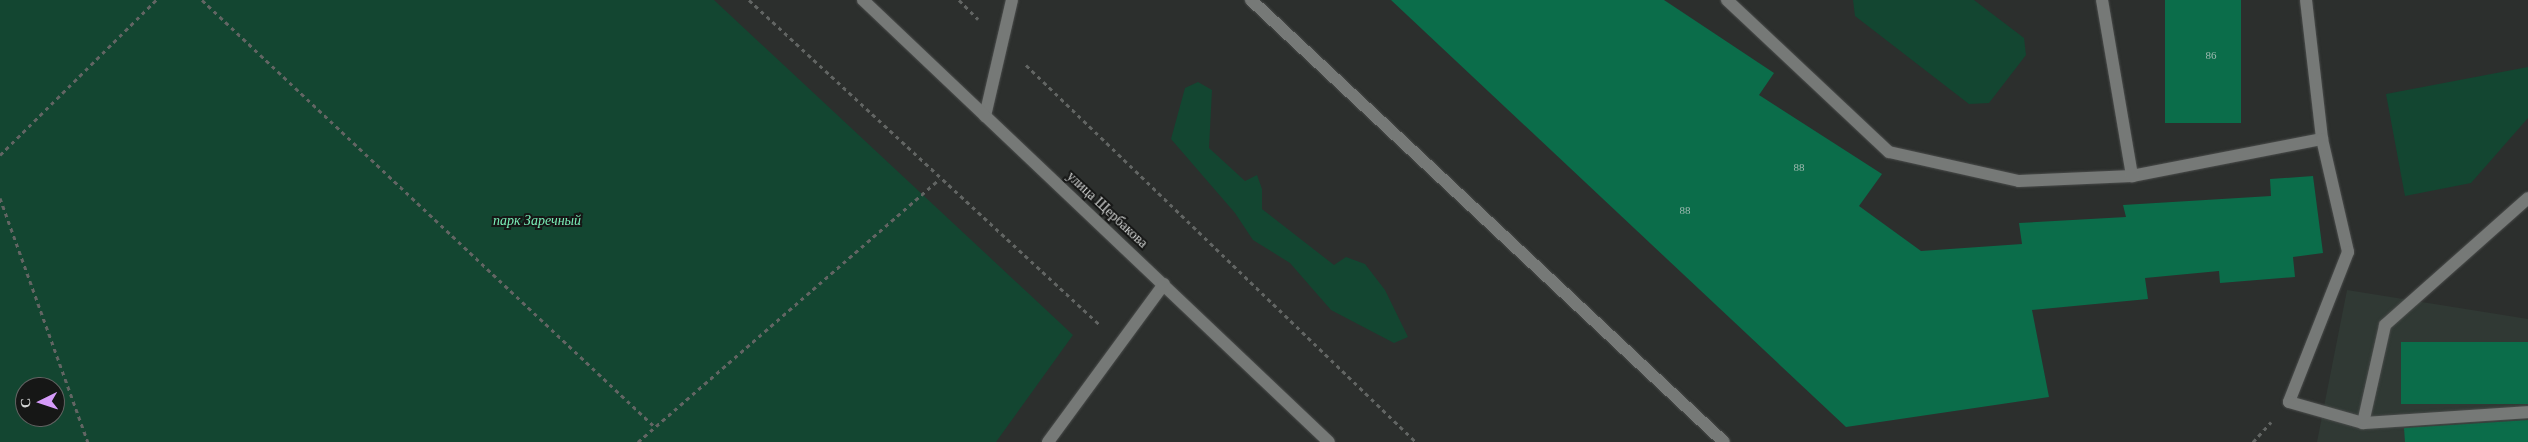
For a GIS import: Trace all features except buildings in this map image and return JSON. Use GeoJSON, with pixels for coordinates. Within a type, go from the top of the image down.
{"type":"FeatureCollection","features":[{"type":"Feature","properties":{"kind":"main road","name":"улица Щербакова"},"geometry":{"type":"LineString","coordinates":[[863,0],[1329,442]]}},
{"type":"Feature","properties":{"kind":"main road"},"geometry":{"type":"LineString","coordinates":[[985,116],[1012,0]]}},
{"type":"Feature","properties":{"kind":"main road"},"geometry":{"type":"LineString","coordinates":[[1251,0],[1724,442]]}},
{"type":"Feature","properties":{"kind":"main road"},"geometry":{"type":"LineString","coordinates":[[1726,0],[1889,152],[2019,181],[2132,176],[2322,139]]}},
{"type":"Feature","properties":{"kind":"main road"},"geometry":{"type":"LineString","coordinates":[[2102,0],[2132,176]]}},
{"type":"Feature","properties":{"kind":"main road"},"geometry":{"type":"LineString","coordinates":[[2306,0],[2322,139],[2348,252],[2289,402],[2363,423],[2528,412]]}},
{"type":"Feature","properties":{"kind":"main road"},"geometry":{"type":"LineString","coordinates":[[2363,423],[2386,325],[2528,198]]}},
{"type":"Feature","properties":{"kind":"main road"},"geometry":{"type":"LineString","coordinates":[[1048,442],[1119,342],[1164,284]]}},
{"type":"Feature","properties":{"kind":"path"},"geometry":{"type":"LineString","coordinates":[[0,155],[156,0]]}},
{"type":"Feature","properties":{"kind":"path"},"geometry":{"type":"LineString","coordinates":[[202,0],[655,427]]}},
{"type":"Feature","properties":{"kind":"path"},"geometry":{"type":"LineString","coordinates":[[748,0],[939,179],[1119,342]]}},
{"type":"Feature","properties":{"kind":"path"},"geometry":{"type":"LineString","coordinates":[[959,0],[1416,442]]}},
{"type":"Feature","properties":{"kind":"path"},"geometry":{"type":"LineString","coordinates":[[638,442],[939,179]]}},
{"type":"Feature","properties":{"kind":"path"},"geometry":{"type":"LineString","coordinates":[[0,198],[88,442]]}},
{"type":"Feature","properties":{"kind":"shaded area"},"geometry":{"type":"Polygon","coordinates":[[[2347,290],[2528,319],[2528,442],[2317,442],[2347,290]]]}},
{"type":"Feature","properties":{"kind":"green space","name":"парк Заречный"},"geometry":{"type":"Polygon","coordinates":[[[0,0],[714,0],[1073,335],[996,442],[0,442],[0,0]]]}},
{"type":"Feature","properties":{"kind":"green space"},"geometry":{"type":"Polygon","coordinates":[[[1853,0],[1974,0],[2024,38],[2026,55],[1989,103],[1969,104],[1855,16],[1853,0]]]}},
{"type":"Feature","properties":{"kind":"green space"},"geometry":{"type":"Polygon","coordinates":[[[2528,67],[2528,118],[2471,183],[2405,196],[2386,94],[2528,67]]]}},
{"type":"Feature","properties":{"kind":"green space"},"geometry":{"type":"Polygon","coordinates":[[[1198,82],[1212,90],[1209,148],[1245,181],[1257,175],[1262,189],[1262,209],[1334,265],[1346,257],[1365,264],[1385,290],[1408,337],[1394,343],[1331,310],[1290,263],[1253,240],[1235,213],[1171,139],[1185,88],[1198,82]]]}}]}
